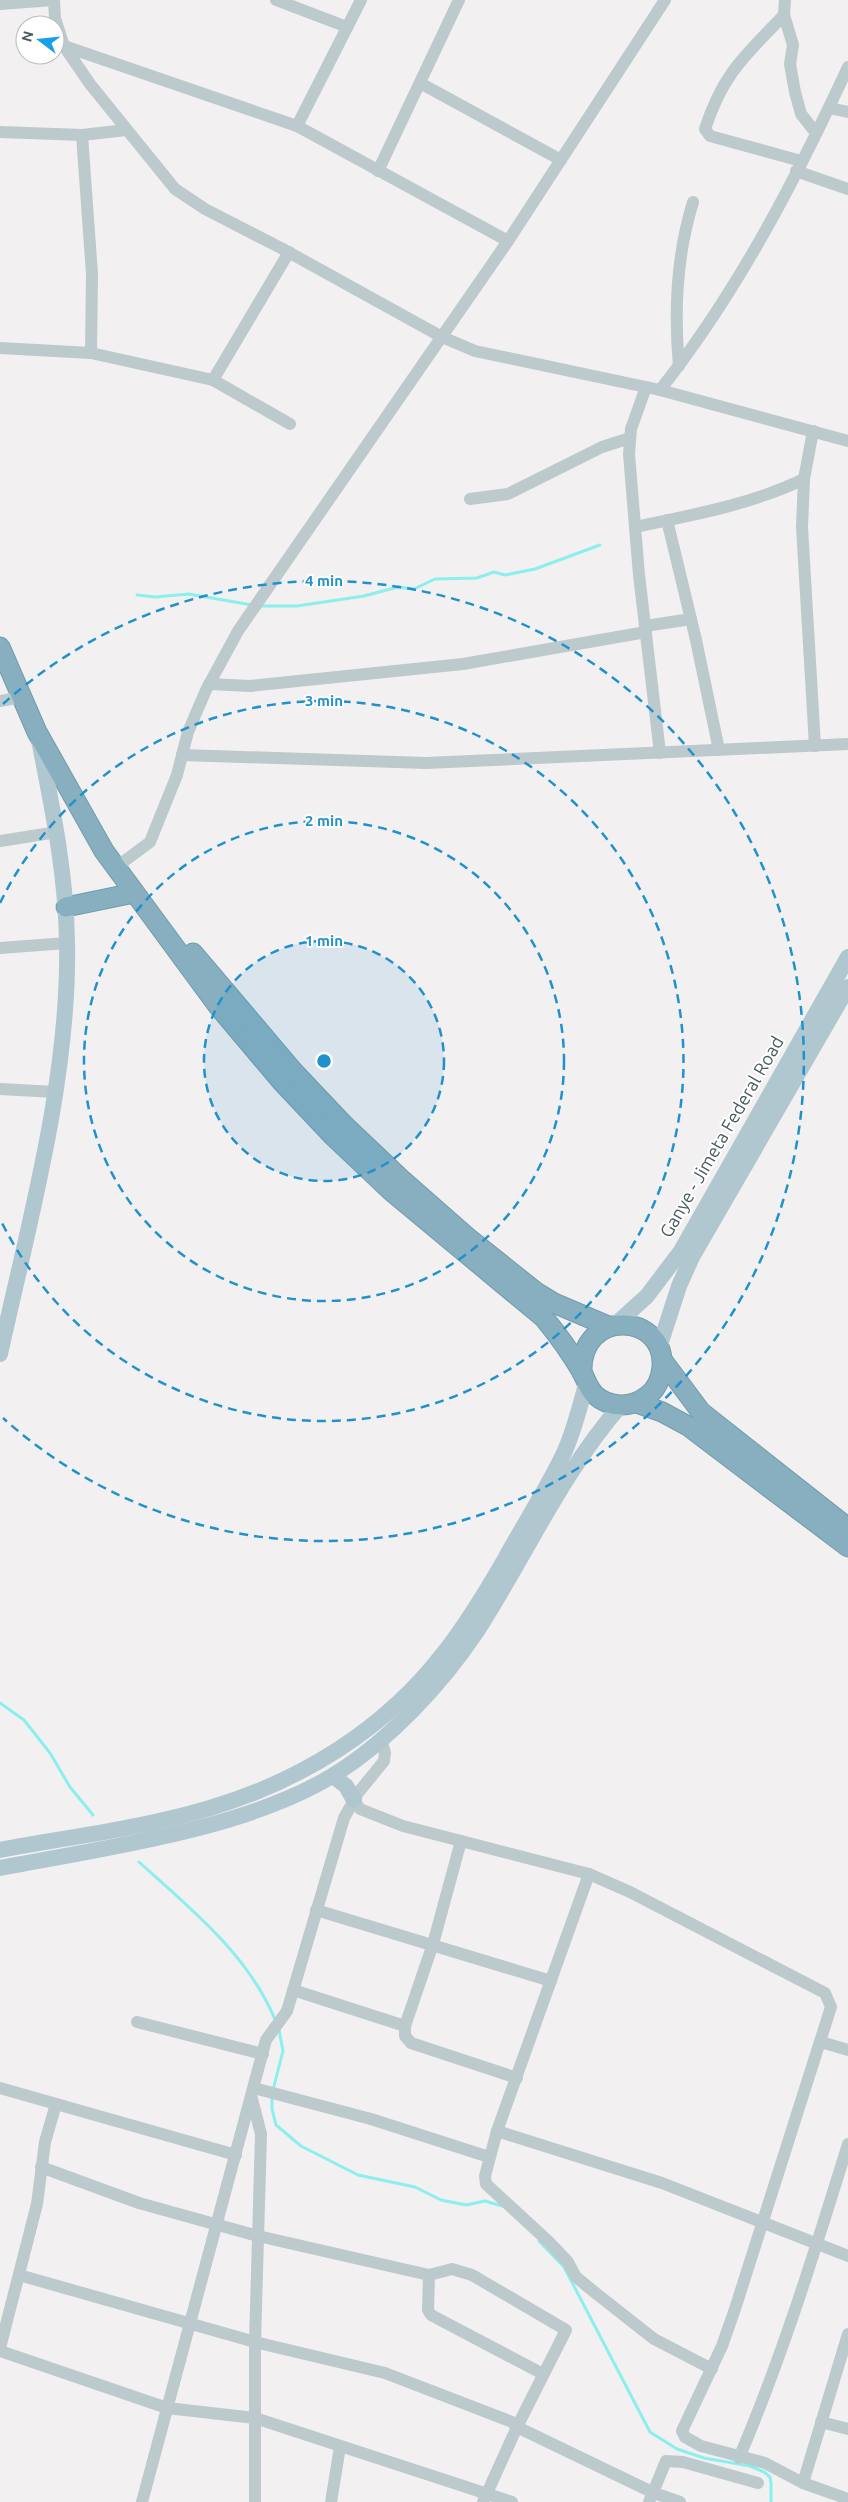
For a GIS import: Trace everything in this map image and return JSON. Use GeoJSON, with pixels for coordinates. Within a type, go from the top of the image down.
{"type":"FeatureCollection","features":[{"type":"Feature","properties":{"kind":"highway"},"geometry":{"type":"LineString","coordinates":[[0,647],[37,732],[115,868],[218,1006],[282,1082],[334,1137],[391,1191],[544,1318],[584,1378],[601,1399],[662,1412],[688,1426],[848,1547]]}},
{"type":"Feature","properties":{"kind":"highway"},"geometry":{"type":"LineString","coordinates":[[66,907],[139,901],[178,935],[292,1071],[345,1126],[401,1179],[467,1237],[536,1292],[554,1304],[612,1326]]}},
{"type":"Feature","properties":{"kind":"highway"},"geometry":{"type":"LineString","coordinates":[[584,1378],[582,1361],[587,1345],[598,1332],[612,1326],[628,1324],[641,1328],[652,1337],[661,1355],[701,1412],[848,1528]]}},
{"type":"Feature","properties":{"kind":"highway"},"geometry":{"type":"LineString","coordinates":[[629,1404],[648,1396],[657,1386],[662,1374],[661,1355]]}},
{"type":"Feature","properties":{"kind":"main road"},"geometry":{"type":"LineString","coordinates":[[0,1354],[6,1300],[55,1092],[65,998],[66,907],[57,832],[37,732]]}},
{"type":"Feature","properties":{"kind":"main road","name":"Ganye - Jimeta Federal Road"},"geometry":{"type":"LineString","coordinates":[[612,1326],[647,1296],[681,1251],[848,958]]}},
{"type":"Feature","properties":{"kind":"main road","name":"Ganye - Jimeta Federal Road"},"geometry":{"type":"LineString","coordinates":[[661,1355],[679,1286],[692,1257],[848,987]]}},
{"type":"Feature","properties":{"kind":"main road"},"geometry":{"type":"LineString","coordinates":[[0,1850],[179,1816],[243,1797],[310,1766],[350,1742],[377,1721],[423,1677],[447,1649],[474,1611],[558,1465],[570,1438],[584,1378]]}},
{"type":"Feature","properties":{"kind":"main road"},"geometry":{"type":"LineString","coordinates":[[0,1868],[218,1822],[268,1806],[332,1776],[381,1739],[414,1708],[457,1659],[502,1589],[569,1472],[592,1440],[629,1404]]}},
{"type":"Feature","properties":{"kind":"main road"},"geometry":{"type":"LineString","coordinates":[[332,1776],[346,1786],[354,1800]]}},
{"type":"Feature","properties":{"kind":"street"},"geometry":{"type":"LineString","coordinates":[[0,4],[54,0],[55,15]]}},
{"type":"Feature","properties":{"kind":"street"},"geometry":{"type":"LineString","coordinates":[[276,0],[347,27]]}},
{"type":"Feature","properties":{"kind":"street"},"geometry":{"type":"LineString","coordinates":[[297,126],[361,0]]}},
{"type":"Feature","properties":{"kind":"street"},"geometry":{"type":"LineString","coordinates":[[378,171],[459,0]]}},
{"type":"Feature","properties":{"kind":"street"},"geometry":{"type":"LineString","coordinates":[[115,868],[150,842],[163,813],[188,732],[209,684],[238,631],[508,241],[665,0]]}},
{"type":"Feature","properties":{"kind":"street"},"geometry":{"type":"LineString","coordinates":[[785,0],[784,15],[793,45],[790,64],[795,92],[801,114],[816,133]]}},
{"type":"Feature","properties":{"kind":"street"},"geometry":{"type":"LineString","coordinates":[[784,15],[736,65],[721,87],[705,129],[710,136],[798,166],[848,189]]}},
{"type":"Feature","properties":{"kind":"street"},"geometry":{"type":"LineString","coordinates":[[65,46],[297,126],[508,241]]}},
{"type":"Feature","properties":{"kind":"street"},"geometry":{"type":"LineString","coordinates":[[65,47],[126,130],[176,189],[205,209],[290,252],[442,337],[476,351],[660,390],[848,441]]}},
{"type":"Feature","properties":{"kind":"street"},"geometry":{"type":"LineString","coordinates":[[660,390],[679,366],[744,264],[816,133],[848,67]]}},
{"type":"Feature","properties":{"kind":"street"},"geometry":{"type":"LineString","coordinates":[[420,83],[561,160]]}},
{"type":"Feature","properties":{"kind":"street"},"geometry":{"type":"LineString","coordinates":[[829,108],[848,112]]}},
{"type":"Feature","properties":{"kind":"street"},"geometry":{"type":"LineString","coordinates":[[0,132],[82,135],[126,130]]}},
{"type":"Feature","properties":{"kind":"street"},"geometry":{"type":"LineString","coordinates":[[82,135],[92,274],[91,353]]}},
{"type":"Feature","properties":{"kind":"street"},"geometry":{"type":"LineString","coordinates":[[679,366],[676,330],[683,233],[693,202]]}},
{"type":"Feature","properties":{"kind":"street"},"geometry":{"type":"LineString","coordinates":[[213,380],[290,252]]}},
{"type":"Feature","properties":{"kind":"street"},"geometry":{"type":"LineString","coordinates":[[0,348],[91,353],[213,380],[290,424]]}},
{"type":"Feature","properties":{"kind":"street"},"geometry":{"type":"LineString","coordinates":[[646,387],[630,438],[629,454],[634,527],[660,753]]}},
{"type":"Feature","properties":{"kind":"street"},"geometry":{"type":"LineString","coordinates":[[813,432],[804,479],[804,580],[816,746]]}},
{"type":"Feature","properties":{"kind":"street"},"geometry":{"type":"LineString","coordinates":[[470,500],[508,494],[602,447],[630,438]]}},
{"type":"Feature","properties":{"kind":"street"},"geometry":{"type":"LineString","coordinates":[[634,527],[746,501],[777,492],[804,479]]}},
{"type":"Feature","properties":{"kind":"street"},"geometry":{"type":"LineString","coordinates":[[667,520],[691,619],[719,750]]}},
{"type":"Feature","properties":{"kind":"street"},"geometry":{"type":"LineString","coordinates":[[209,684],[250,686],[462,664],[691,619]]}},
{"type":"Feature","properties":{"kind":"street"},"geometry":{"type":"LineString","coordinates":[[0,701],[21,697]]}},
{"type":"Feature","properties":{"kind":"street"},"geometry":{"type":"LineString","coordinates":[[182,755],[426,763],[848,744]]}},
{"type":"Feature","properties":{"kind":"street"},"geometry":{"type":"LineString","coordinates":[[0,841],[57,832]]}},
{"type":"Feature","properties":{"kind":"street"},"geometry":{"type":"LineString","coordinates":[[0,948],[67,943]]}},
{"type":"Feature","properties":{"kind":"street"},"geometry":{"type":"LineString","coordinates":[[0,1090],[55,1092]]}},
{"type":"Feature","properties":{"kind":"street"},"geometry":{"type":"LineString","coordinates":[[255,2502],[255,2342],[263,2054],[270,2034],[281,2022],[293,1990],[344,1818],[354,1800],[384,1761],[385,1753],[381,1739]]}},
{"type":"Feature","properties":{"kind":"street"},"geometry":{"type":"LineString","coordinates":[[354,1800],[360,1809],[403,1826],[589,1874],[630,1892],[825,1993],[831,2007],[735,2309],[712,2369],[682,2431],[685,2437],[701,2446],[772,2466],[803,2483],[848,2500]]}},
{"type":"Feature","properties":{"kind":"street"},"geometry":{"type":"LineString","coordinates":[[461,1841],[433,1944],[405,2026],[405,2036],[411,2043],[517,2078]]}},
{"type":"Feature","properties":{"kind":"street"},"geometry":{"type":"LineString","coordinates":[[589,1874],[497,2131],[484,2176],[486,2184],[568,2262],[576,2277],[654,2338],[712,2369]]}},
{"type":"Feature","properties":{"kind":"street"},"geometry":{"type":"LineString","coordinates":[[316,1910],[551,1981]]}},
{"type":"Feature","properties":{"kind":"street"},"geometry":{"type":"LineString","coordinates":[[293,1990],[405,2026]]}},
{"type":"Feature","properties":{"kind":"street"},"geometry":{"type":"LineString","coordinates":[[137,2022],[263,2054]]}},
{"type":"Feature","properties":{"kind":"street"},"geometry":{"type":"LineString","coordinates":[[821,2042],[848,2050]]}},
{"type":"Feature","properties":{"kind":"street"},"geometry":{"type":"LineString","coordinates":[[0,2088],[236,2155]]}},
{"type":"Feature","properties":{"kind":"street"},"geometry":{"type":"LineString","coordinates":[[142,2502],[236,2155],[262,2092]]}},
{"type":"Feature","properties":{"kind":"street"},"geometry":{"type":"LineString","coordinates":[[262,2092],[371,2119],[489,2157]]}},
{"type":"Feature","properties":{"kind":"street"},"geometry":{"type":"LineString","coordinates":[[56,2104],[45,2142],[37,2204],[0,2350],[167,2408],[254,2418],[484,2497],[512,2502]]}},
{"type":"Feature","properties":{"kind":"street"},"geometry":{"type":"LineString","coordinates":[[497,2131],[662,2183],[848,2256]]}},
{"type":"Feature","properties":{"kind":"street"},"geometry":{"type":"LineString","coordinates":[[739,2458],[775,2371],[848,2144]]}},
{"type":"Feature","properties":{"kind":"street"},"geometry":{"type":"LineString","coordinates":[[41,2167],[140,2203],[258,2236],[429,2275],[452,2269],[472,2275],[566,2330],[484,2497]]}},
{"type":"Feature","properties":{"kind":"street"},"geometry":{"type":"LineString","coordinates":[[19,2275],[255,2342],[386,2373],[512,2422],[517,2427],[651,2497],[680,2502]]}},
{"type":"Feature","properties":{"kind":"street"},"geometry":{"type":"LineString","coordinates":[[429,2275],[428,2310],[431,2315],[543,2374]]}},
{"type":"Feature","properties":{"kind":"street"},"geometry":{"type":"LineString","coordinates":[[803,2483],[848,2334]]}},
{"type":"Feature","properties":{"kind":"street"},"geometry":{"type":"LineString","coordinates":[[821,2422],[848,2429]]}},
{"type":"Feature","properties":{"kind":"street"},"geometry":{"type":"LineString","coordinates":[[331,2502],[340,2447]]}},
{"type":"Feature","properties":{"kind":"street"},"geometry":{"type":"LineString","coordinates":[[651,2497],[666,2461],[683,2462],[758,2482]]}},
{"type":"Feature","properties":{"kind":"waterway"},"geometry":{"type":"LineString","coordinates":[[258,606],[297,606],[364,596],[398,587],[414,589],[435,579],[477,578],[494,572],[505,575],[535,569],[600,545]]}},
{"type":"Feature","properties":{"kind":"waterway"},"geometry":{"type":"LineString","coordinates":[[137,595],[155,597],[189,594],[252,605]]}},
{"type":"Feature","properties":{"kind":"waterway"},"geometry":{"type":"LineString","coordinates":[[0,1703],[24,1720],[50,1753],[70,1787],[93,1815]]}},
{"type":"Feature","properties":{"kind":"waterway"},"geometry":{"type":"LineString","coordinates":[[139,1862],[198,1915],[235,1954],[265,1998],[276,2022]]}},
{"type":"Feature","properties":{"kind":"waterway"},"geometry":{"type":"LineString","coordinates":[[273,2090],[283,2051],[279,2030]]}},
{"type":"Feature","properties":{"kind":"waterway"},"geometry":{"type":"LineString","coordinates":[[272,2096],[272,2109],[276,2125],[301,2146],[358,2175],[415,2187],[441,2200],[466,2205],[485,2201],[502,2206]]}},
{"type":"Feature","properties":{"kind":"waterway"},"geometry":{"type":"LineString","coordinates":[[539,2241],[564,2267],[650,2432],[677,2449],[704,2458],[750,2466],[764,2472],[770,2477],[771,2502]]}}]}
